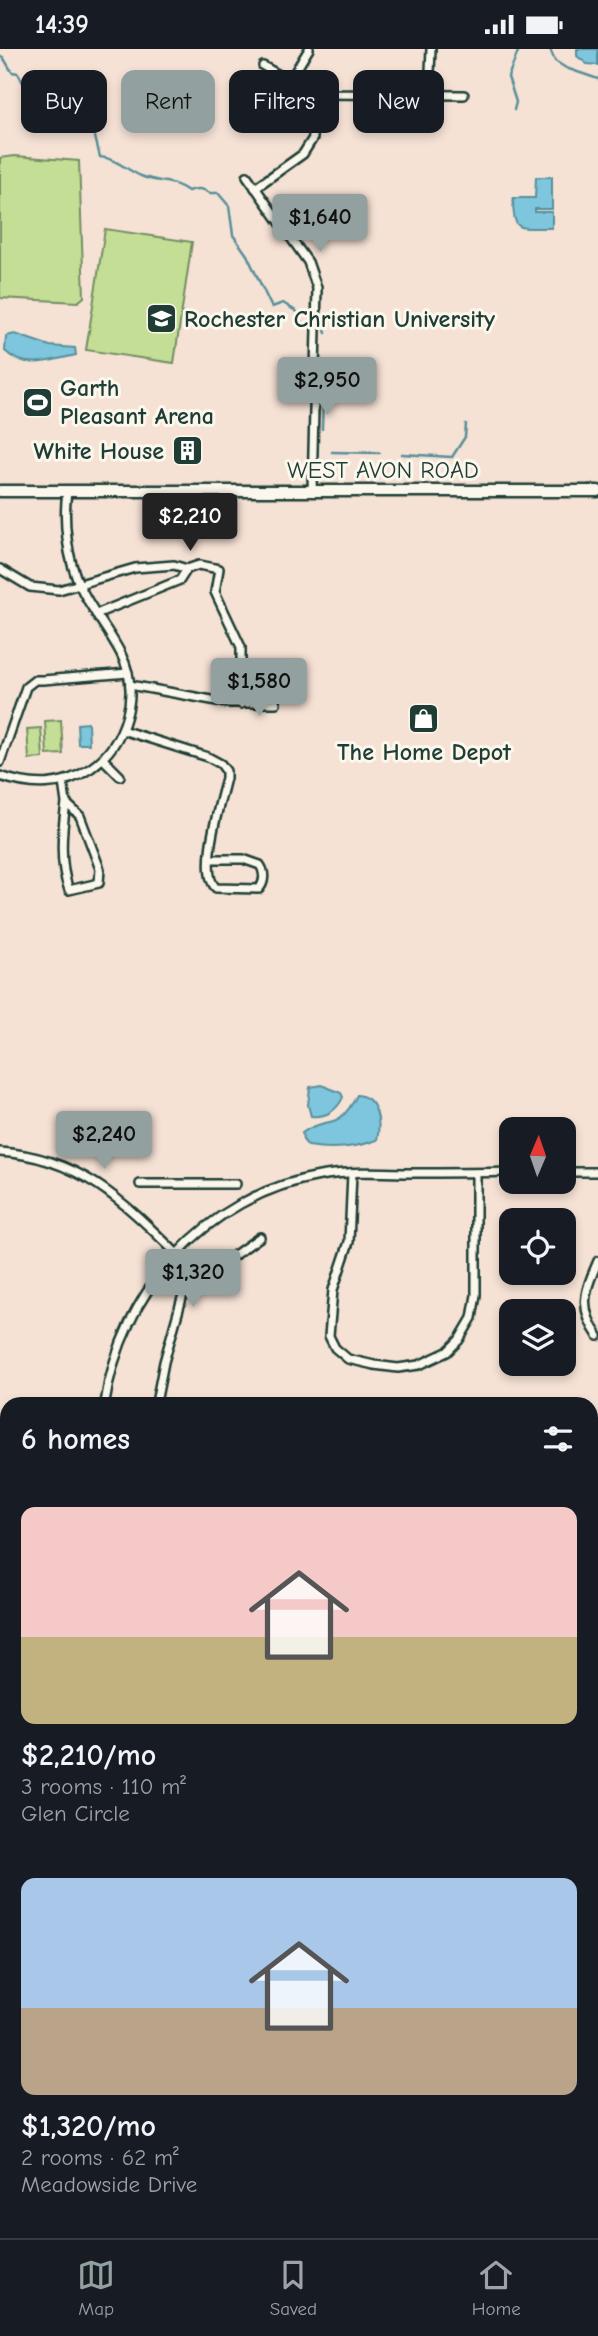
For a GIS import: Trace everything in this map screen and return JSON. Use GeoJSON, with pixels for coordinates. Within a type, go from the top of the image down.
{"type":"FeatureCollection","features":[{"type":"Feature","properties":{"kind":"main road","name":"WEST AVON ROAD"},"geometry":{"type":"LineString","coordinates":[[0,491],[598,491]]}},
{"type":"Feature","properties":{"kind":"street"},"geometry":{"type":"LineString","coordinates":[[296,70],[309,49]]}},
{"type":"Feature","properties":{"kind":"street"},"geometry":{"type":"LineString","coordinates":[[430,70],[431,49]]}},
{"type":"Feature","properties":{"kind":"street"},"geometry":{"type":"LineString","coordinates":[[263,66],[270,70]]}},
{"type":"Feature","properties":{"kind":"street"},"geometry":{"type":"LineString","coordinates":[[444,94],[464,95]]}},
{"type":"Feature","properties":{"kind":"street"},"geometry":{"type":"LineString","coordinates":[[256,188],[303,154],[313,133]]}},
{"type":"Feature","properties":{"kind":"street"},"geometry":{"type":"LineString","coordinates":[[247,177],[308,262],[317,289],[312,491]]}},
{"type":"Feature","properties":{"kind":"street"},"geometry":{"type":"LineString","coordinates":[[0,776],[27,784],[63,782],[88,770],[103,759],[122,730],[128,712],[130,685],[121,652],[78,584],[69,548],[67,491]]}},
{"type":"Feature","properties":{"kind":"street"},"geometry":{"type":"LineString","coordinates":[[0,569],[30,587],[45,590],[58,590],[135,568],[174,565],[187,569],[199,565],[219,569],[215,591],[240,647],[241,704]]}},
{"type":"Feature","properties":{"kind":"street"},"geometry":{"type":"LineString","coordinates":[[96,614],[180,580],[187,569]]}},
{"type":"Feature","properties":{"kind":"street"},"geometry":{"type":"LineString","coordinates":[[0,762],[26,687],[30,683],[128,673]]}},
{"type":"Feature","properties":{"kind":"street"},"geometry":{"type":"LineString","coordinates":[[130,685],[228,703],[276,703]]}},
{"type":"Feature","properties":{"kind":"street"},"geometry":{"type":"LineString","coordinates":[[122,730],[187,749],[221,764],[226,771],[214,831],[210,859],[210,879],[216,888],[260,889],[264,875],[260,865],[243,859],[210,859]]}},
{"type":"Feature","properties":{"kind":"street"},"geometry":{"type":"LineString","coordinates":[[103,759],[120,776]]}},
{"type":"Feature","properties":{"kind":"street"},"geometry":{"type":"LineString","coordinates":[[63,782],[66,803],[63,820],[63,870],[69,890],[99,883],[100,869],[80,816],[66,803]]}},
{"type":"Feature","properties":{"kind":"street"},"geometry":{"type":"LineString","coordinates":[[0,1151],[49,1160],[87,1176],[124,1203],[176,1253]]}},
{"type":"Feature","properties":{"kind":"street"},"geometry":{"type":"LineString","coordinates":[[576,1172],[598,1172]]}},
{"type":"Feature","properties":{"kind":"street"},"geometry":{"type":"LineString","coordinates":[[352,1173],[349,1242],[333,1290],[330,1336],[335,1348],[348,1359],[398,1368],[427,1363],[447,1352],[459,1340],[472,1318],[476,1295],[476,1173]]}},
{"type":"Feature","properties":{"kind":"street"},"geometry":{"type":"LineString","coordinates":[[106,1397],[112,1368],[127,1327],[138,1304],[159,1273],[201,1230],[244,1202],[299,1180],[352,1173],[499,1173]]}},
{"type":"Feature","properties":{"kind":"street"},"geometry":{"type":"LineString","coordinates":[[140,1184],[236,1184]]}},
{"type":"Feature","properties":{"kind":"street"},"geometry":{"type":"LineString","coordinates":[[157,1397],[184,1291],[260,1237]]}},
{"type":"Feature","properties":{"kind":"street"},"geometry":{"type":"LineString","coordinates":[[598,1261],[585,1299],[588,1319],[598,1336]]}},
{"type":"Feature","properties":{"kind":"street"},"geometry":{"type":"LineString","coordinates":[[159,1273],[184,1291]]}},
{"type":"Feature","properties":{"kind":"green space"},"geometry":{"type":"Polygon","coordinates":[[[15,156],[79,161],[84,297],[78,302],[0,298],[0,158],[15,156]]]}},
{"type":"Feature","properties":{"kind":"green space"},"geometry":{"type":"Polygon","coordinates":[[[105,229],[192,242],[174,363],[86,350],[105,229]]]}},
{"type":"Feature","properties":{"kind":"green space"},"geometry":{"type":"Polygon","coordinates":[[[61,720],[63,754],[47,755],[45,721],[61,720]]]}},
{"type":"Feature","properties":{"kind":"green space"},"geometry":{"type":"Polygon","coordinates":[[[41,728],[43,758],[29,759],[27,729],[41,728]]]}},
{"type":"Feature","properties":{"kind":"water"},"geometry":{"type":"Polygon","coordinates":[[[577,49],[598,49],[598,65],[587,64],[577,56],[577,49]]]}},
{"type":"Feature","properties":{"kind":"water"},"geometry":{"type":"Polygon","coordinates":[[[536,177],[552,177],[552,209],[535,209],[535,212],[552,212],[552,228],[525,228],[514,218],[513,198],[535,198],[536,177]]]}},
{"type":"Feature","properties":{"kind":"water"},"geometry":{"type":"Polygon","coordinates":[[[15,334],[50,346],[75,348],[76,355],[39,362],[21,361],[5,351],[6,336],[15,334]]]}},
{"type":"Feature","properties":{"kind":"water"},"geometry":{"type":"Polygon","coordinates":[[[88,723],[89,744],[78,744],[77,724],[88,723]]]}},
{"type":"Feature","properties":{"kind":"water"},"geometry":{"type":"Polygon","coordinates":[[[322,1085],[341,1093],[343,1097],[338,1106],[330,1112],[311,1116],[308,1105],[310,1087],[322,1085]]]}},
{"type":"Feature","properties":{"kind":"water"},"geometry":{"type":"Polygon","coordinates":[[[357,1095],[370,1100],[374,1106],[379,1126],[377,1140],[343,1147],[308,1146],[302,1133],[344,1115],[357,1095]]]}},
{"type":"Feature","properties":{"kind":"waterway"},"geometry":{"type":"LineString","coordinates":[[514,110],[516,102],[508,77],[519,49]]}},
{"type":"Feature","properties":{"kind":"waterway"},"geometry":{"type":"LineString","coordinates":[[550,49],[555,61],[566,68],[598,79]]}},
{"type":"Feature","properties":{"kind":"waterway"},"geometry":{"type":"LineString","coordinates":[[0,57],[3,57],[12,72],[18,73],[28,92],[46,95],[59,101],[67,96],[75,98],[81,111],[91,121],[100,157],[116,162],[141,176],[188,191],[199,189],[218,193],[229,206],[233,235],[247,255],[270,304],[272,307],[283,303],[299,313],[300,321],[304,324]]}},
{"type":"Feature","properties":{"kind":"waterway"},"geometry":{"type":"LineString","coordinates":[[322,429],[324,362]]}},
{"type":"Feature","properties":{"kind":"waterway"},"geometry":{"type":"LineString","coordinates":[[402,454],[452,457],[465,437],[466,424]]}},
{"type":"Feature","properties":{"kind":"waterway"},"geometry":{"type":"LineString","coordinates":[[332,452],[380,453]]}},
{"type":"Feature","properties":{"kind":"place","name":"Rochester Christian University"},"geometry":{"type":"Point","coordinates":[161,319]}},
{"type":"Feature","properties":{"kind":"place","name":"Garth Pleasant Arena"},"geometry":{"type":"Point","coordinates":[37,402]}},
{"type":"Feature","properties":{"kind":"place","name":"White House"},"geometry":{"type":"Point","coordinates":[187,451]}},
{"type":"Feature","properties":{"kind":"place","name":"The Home Depot"},"geometry":{"type":"Point","coordinates":[424,718]}}]}
